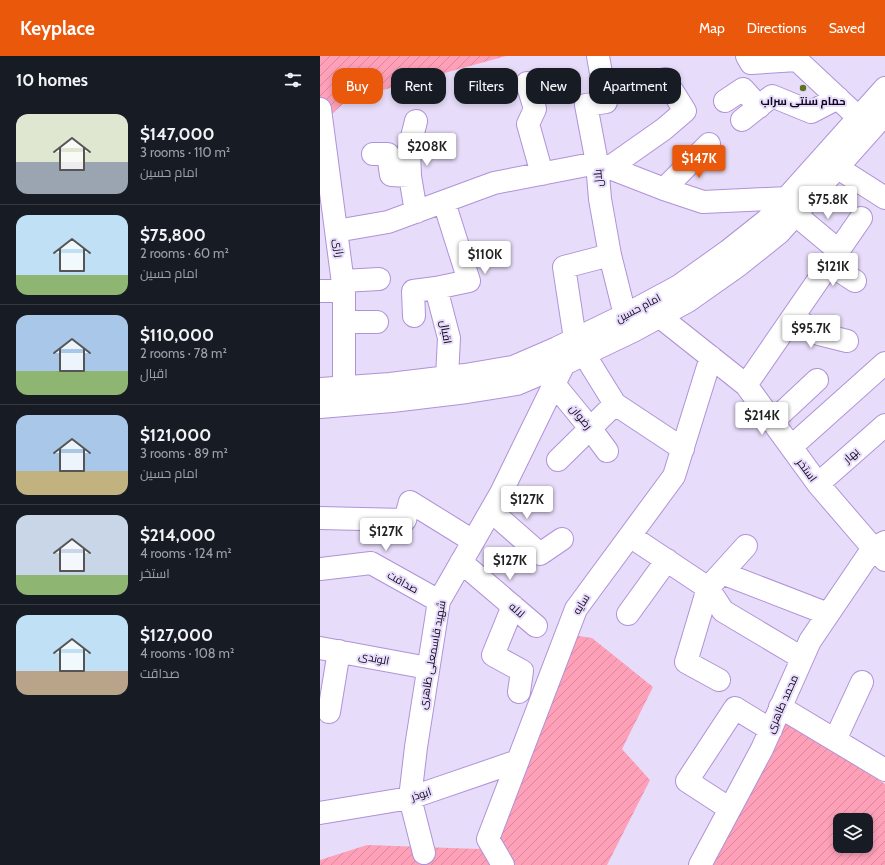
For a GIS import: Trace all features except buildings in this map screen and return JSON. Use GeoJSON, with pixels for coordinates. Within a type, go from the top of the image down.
{"type":"FeatureCollection","features":[{"type":"Feature","properties":{"kind":"street","name":"بلال"},"geometry":{"type":"LineString","coordinates":[[598,56],[606,102],[586,105],[603,165],[600,199],[610,255],[625,315]]}},
{"type":"Feature","properties":{"kind":"street"},"geometry":{"type":"LineString","coordinates":[[747,56],[752,63],[797,60],[859,118]]}},
{"type":"Feature","properties":{"kind":"street"},"geometry":{"type":"LineString","coordinates":[[725,101],[743,88],[759,107]]}},
{"type":"Feature","properties":{"kind":"street","name":"امام حسین"},"geometry":{"type":"LineString","coordinates":[[320,389],[390,384],[513,367],[570,352],[659,316],[688,301],[739,265],[779,232],[792,206],[859,118],[885,88]]}},
{"type":"Feature","properties":{"kind":"street"},"geometry":{"type":"LineString","coordinates":[[742,120],[772,96],[811,112],[838,98]]}},
{"type":"Feature","properties":{"kind":"street"},"geometry":{"type":"LineString","coordinates":[[532,104],[534,109],[528,124],[542,174]]}},
{"type":"Feature","properties":{"kind":"street"},"geometry":{"type":"LineString","coordinates":[[331,238],[388,222],[494,183],[603,165],[664,129],[685,111],[681,104]]}},
{"type":"Feature","properties":{"kind":"street","name":"رازی"},"geometry":{"type":"LineString","coordinates":[[320,110],[331,238],[344,286],[344,387]]}},
{"type":"Feature","properties":{"kind":"street","name":"امام حسین"},"geometry":{"type":"LineString","coordinates":[[320,407],[392,401],[468,392],[517,384],[570,352],[625,315],[679,286],[728,252],[767,220],[792,206],[838,168],[885,114]]}},
{"type":"Feature","properties":{"kind":"street"},"geometry":{"type":"LineString","coordinates":[[416,121],[408,149],[410,176],[416,212]]}},
{"type":"Feature","properties":{"kind":"street"},"geometry":{"type":"LineString","coordinates":[[664,189],[709,144]]}},
{"type":"Feature","properties":{"kind":"street"},"geometry":{"type":"LineString","coordinates":[[373,154],[388,154],[391,175],[410,176]]}},
{"type":"Feature","properties":{"kind":"street"},"geometry":{"type":"LineString","coordinates":[[603,165],[664,189],[703,202],[792,206],[834,258],[855,281]]}},
{"type":"Feature","properties":{"kind":"street"},"geometry":{"type":"LineString","coordinates":[[838,168],[885,198]]}},
{"type":"Feature","properties":{"kind":"street"},"geometry":{"type":"LineString","coordinates":[[414,316],[413,291],[469,281],[473,266],[444,202]]}},
{"type":"Feature","properties":{"kind":"street"},"geometry":{"type":"LineString","coordinates":[[746,385],[862,218]]}},
{"type":"Feature","properties":{"kind":"street"},"geometry":{"type":"LineString","coordinates":[[610,255],[564,268],[570,352],[615,404],[683,449]]}},
{"type":"Feature","properties":{"kind":"street"},"geometry":{"type":"LineString","coordinates":[[320,291],[379,279]]}},
{"type":"Feature","properties":{"kind":"street","name":"اقبال"},"geometry":{"type":"LineString","coordinates":[[436,288],[449,338],[447,377]]}},
{"type":"Feature","properties":{"kind":"street","name":"استخر"},"geometry":{"type":"LineString","coordinates":[[659,316],[746,385],[818,484],[881,550]]}},
{"type":"Feature","properties":{"kind":"street"},"geometry":{"type":"LineString","coordinates":[[793,317],[820,334],[848,341]]}},
{"type":"Feature","properties":{"kind":"street"},"geometry":{"type":"LineString","coordinates":[[344,322],[377,322]]}},
{"type":"Feature","properties":{"kind":"street","name":"شهید قاسمعلی ظاهری"},"geometry":{"type":"LineString","coordinates":[[424,854],[410,798],[416,748],[439,601],[491,511],[570,352]]}},
{"type":"Feature","properties":{"kind":"street","name":"سایه"},"geometry":{"type":"LineString","coordinates":[[503,865],[488,839],[576,609],[674,476],[711,357]]}},
{"type":"Feature","properties":{"kind":"street"},"geometry":{"type":"LineString","coordinates":[[791,447],[885,363]]}},
{"type":"Feature","properties":{"kind":"street"},"geometry":{"type":"LineString","coordinates":[[772,422],[817,380]]}},
{"type":"Feature","properties":{"kind":"street","name":"رضوان"},"geometry":{"type":"LineString","coordinates":[[554,384],[607,451]]}},
{"type":"Feature","properties":{"kind":"street"},"geometry":{"type":"LineString","coordinates":[[558,460],[615,404]]}},
{"type":"Feature","properties":{"kind":"street","name":"بهار"},"geometry":{"type":"LineString","coordinates":[[818,484],[885,425]]}},
{"type":"Feature","properties":{"kind":"street"},"geometry":{"type":"LineString","coordinates":[[320,518],[405,520],[410,502],[473,541]]}},
{"type":"Feature","properties":{"kind":"street"},"geometry":{"type":"LineString","coordinates":[[491,511],[540,554],[562,539]]}},
{"type":"Feature","properties":{"kind":"street"},"geometry":{"type":"LineString","coordinates":[[630,536],[667,560],[715,580],[828,614]]}},
{"type":"Feature","properties":{"kind":"street"},"geometry":{"type":"LineString","coordinates":[[719,680],[686,662],[715,580],[746,546]]}},
{"type":"Feature","properties":{"kind":"street","name":"محمد طاهری"},"geometry":{"type":"LineString","coordinates":[[700,865],[762,749],[810,640],[828,614],[881,550]]}},
{"type":"Feature","properties":{"kind":"street"},"geometry":{"type":"LineString","coordinates":[[628,614],[667,560]]}},
{"type":"Feature","properties":{"kind":"street","name":"لاله"},"geometry":{"type":"LineString","coordinates":[[461,562],[509,596],[536,626]]}},
{"type":"Feature","properties":{"kind":"street","name":"صداقت"},"geometry":{"type":"LineString","coordinates":[[320,569],[371,563],[439,601]]}},
{"type":"Feature","properties":{"kind":"street"},"geometry":{"type":"LineString","coordinates":[[715,580],[723,610],[802,658]]}},
{"type":"Feature","properties":{"kind":"street"},"geometry":{"type":"LineString","coordinates":[[509,596],[493,655],[522,671],[519,692]]}},
{"type":"Feature","properties":{"kind":"street"},"geometry":{"type":"LineString","coordinates":[[329,712],[330,650]]}},
{"type":"Feature","properties":{"kind":"street","name":"الوندی"},"geometry":{"type":"LineString","coordinates":[[330,650],[428,668]]}},
{"type":"Feature","properties":{"kind":"street"},"geometry":{"type":"LineString","coordinates":[[835,740],[862,682]]}},
{"type":"Feature","properties":{"kind":"street"},"geometry":{"type":"LineString","coordinates":[[730,809],[686,781],[735,708],[771,730]]}},
{"type":"Feature","properties":{"kind":"street"},"geometry":{"type":"LineString","coordinates":[[780,708],[885,770]]}},
{"type":"Feature","properties":{"kind":"street","name":"ابوذر"},"geometry":{"type":"LineString","coordinates":[[320,813],[410,798],[518,761]]}},
{"type":"Feature","properties":{"kind":"shaded area"},"geometry":{"type":"Polygon","coordinates":[[[320,56],[506,56],[463,68],[454,68],[454,70],[446,73],[446,68],[391,68],[391,88],[383,90],[383,68],[332,68],[332,104],[343,104],[320,125],[320,56]]]}},
{"type":"Feature","properties":{"kind":"shaded area"},"geometry":{"type":"Polygon","coordinates":[[[560,633],[592,638],[653,687],[622,749],[650,780],[607,865],[320,865],[320,860],[367,845],[479,849],[560,633]]]}},
{"type":"Feature","properties":{"kind":"shaded area"},"geometry":{"type":"Polygon","coordinates":[[[784,720],[885,784],[885,865],[708,865],[784,720]]]}},
{"type":"Feature","properties":{"kind":"place","name":"حمام سنتی سراب"},"geometry":{"type":"Point","coordinates":[803,88]}}]}
